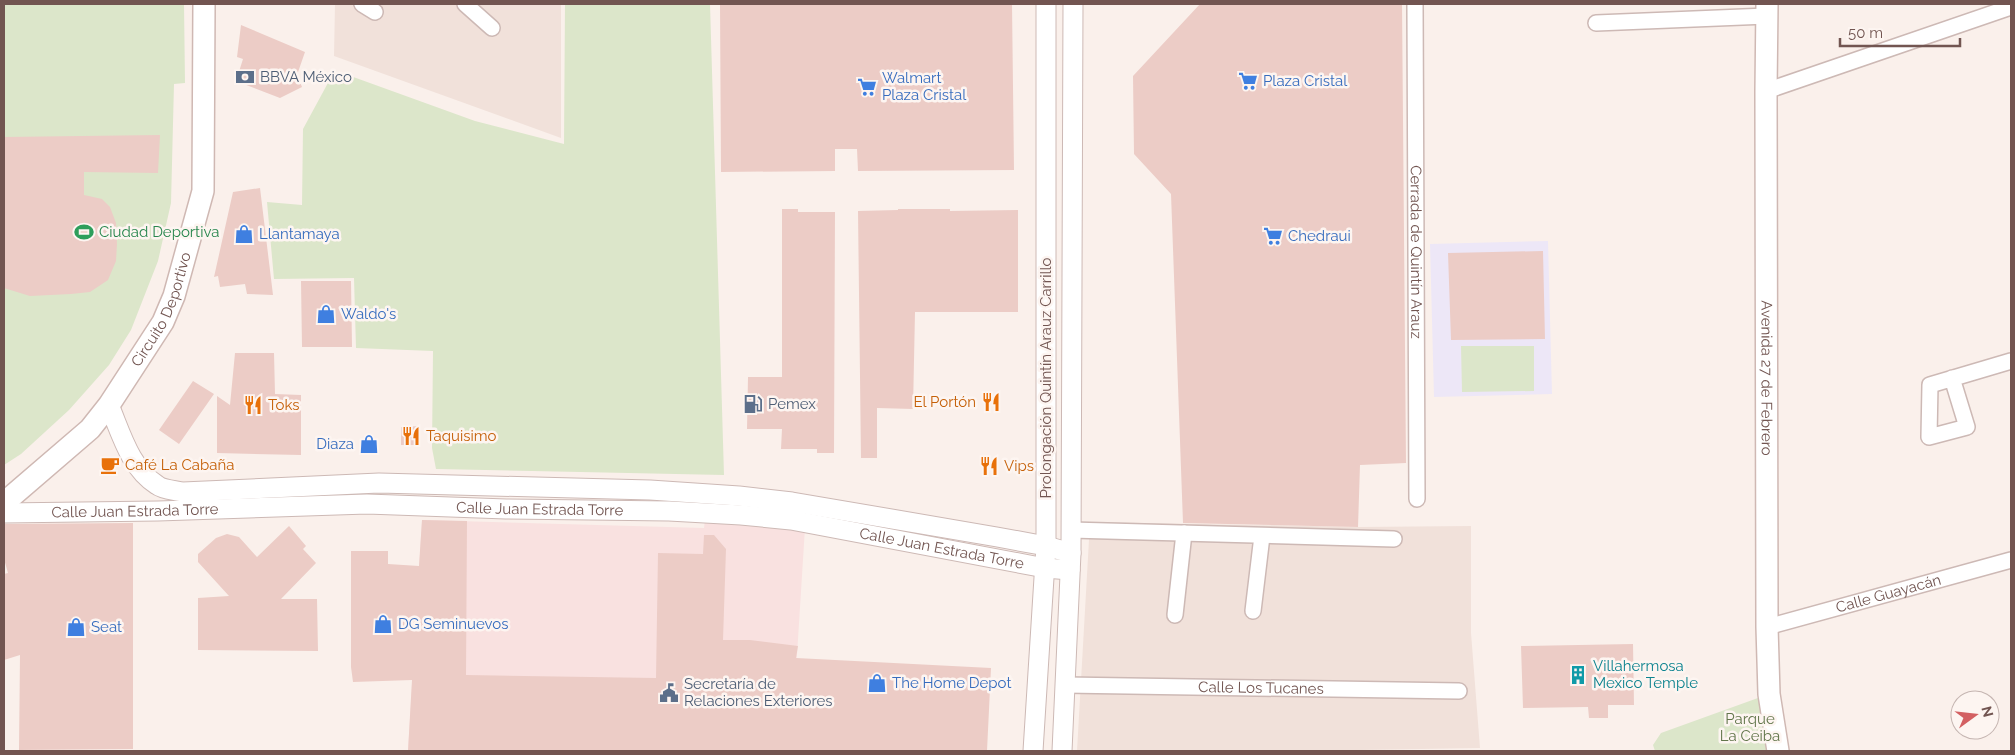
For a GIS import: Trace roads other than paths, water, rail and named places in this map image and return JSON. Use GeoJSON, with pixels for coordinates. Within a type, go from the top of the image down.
{"type":"FeatureCollection","features":[{"type":"Feature","properties":{"kind":"main road","name":"Circuito Deportivo"},"geometry":{"type":"LineString","coordinates":[[4,503],[90,429],[109,405],[163,322],[177,287],[203,191],[204,4]]}},
{"type":"Feature","properties":{"kind":"main road","name":"Avenida 27 de Febrero"},"geometry":{"type":"LineString","coordinates":[[1767,10],[1767,627],[1769,694],[1778,751]]}},
{"type":"Feature","properties":{"kind":"street"},"geometry":{"type":"LineString","coordinates":[[465,4],[492,28]]}},
{"type":"Feature","properties":{"kind":"street","name":"Prolongación Quintín Arauz Carrillo"},"geometry":{"type":"LineString","coordinates":[[1034,751],[1046,546],[1046,4]]}},
{"type":"Feature","properties":{"kind":"street","name":"Prolongación Quintín Arauz Carrillo"},"geometry":{"type":"LineString","coordinates":[[1062,751],[1071,562],[1073,4]]}},
{"type":"Feature","properties":{"kind":"street","name":"Cerrada de Quintín Arauz"},"geometry":{"type":"LineString","coordinates":[[1415,4],[1417,499]]}},
{"type":"Feature","properties":{"kind":"street"},"geometry":{"type":"LineString","coordinates":[[1766,91],[2011,7]]}},
{"type":"Feature","properties":{"kind":"street"},"geometry":{"type":"LineString","coordinates":[[1596,22],[1767,10]]}},
{"type":"Feature","properties":{"kind":"street"},"geometry":{"type":"LineString","coordinates":[[1952,378],[2011,361]]}},
{"type":"Feature","properties":{"kind":"street"},"geometry":{"type":"LineString","coordinates":[[1046,385],[1072,384]]}},
{"type":"Feature","properties":{"kind":"street","name":"Calle Juan Estrada Torre"},"geometry":{"type":"LineString","coordinates":[[109,405],[129,452],[141,472],[158,487],[183,492],[388,483],[650,490],[739,496],[792,502],[1046,546],[1071,562]]}},
{"type":"Feature","properties":{"kind":"street"},"geometry":{"type":"LineString","coordinates":[[324,506],[325,485]]}},
{"type":"Feature","properties":{"kind":"street","name":"Calle Juan Estrada Torre"},"geometry":{"type":"LineString","coordinates":[[4,513],[158,512],[367,504],[506,509],[669,511],[740,515],[800,522],[1045,568],[1071,562]]}},
{"type":"Feature","properties":{"kind":"street"},"geometry":{"type":"LineString","coordinates":[[1071,530],[1394,539]]}},
{"type":"Feature","properties":{"kind":"street"},"geometry":{"type":"LineString","coordinates":[[1175,615],[1184,533]]}},
{"type":"Feature","properties":{"kind":"street"},"geometry":{"type":"LineString","coordinates":[[1253,611],[1262,536]]}},
{"type":"Feature","properties":{"kind":"street","name":"Calle Guayacán"},"geometry":{"type":"LineString","coordinates":[[1767,627],[2011,560]]}},
{"type":"Feature","properties":{"kind":"street","name":"Calle Los Tucanes"},"geometry":{"type":"LineString","coordinates":[[1065,685],[1458,691]]}},
{"type":"Feature","properties":{"kind":"place","name":"BBVA México"},"geometry":{"type":"Point","coordinates":[245,77]}},
{"type":"Feature","properties":{"kind":"place","name":"Plaza Cristal"},"geometry":{"type":"Point","coordinates":[1248,81]}},
{"type":"Feature","properties":{"kind":"place","name":"Walmart Plaza Cristal"},"geometry":{"type":"Point","coordinates":[867,87]}},
{"type":"Feature","properties":{"kind":"place","name":"Ciudad Deportiva"},"geometry":{"type":"Point","coordinates":[84,232]}},
{"type":"Feature","properties":{"kind":"place","name":"Llantamaya"},"geometry":{"type":"Point","coordinates":[244,234]}},
{"type":"Feature","properties":{"kind":"place","name":"Chedraui"},"geometry":{"type":"Point","coordinates":[1273,236]}},
{"type":"Feature","properties":{"kind":"place","name":"Waldo's"},"geometry":{"type":"Point","coordinates":[326,314]}},
{"type":"Feature","properties":{"kind":"place","name":"El Portón"},"geometry":{"type":"Point","coordinates":[991,402]}},
{"type":"Feature","properties":{"kind":"place","name":"Pemex"},"geometry":{"type":"Point","coordinates":[753,404]}},
{"type":"Feature","properties":{"kind":"place","name":"Toks"},"geometry":{"type":"Point","coordinates":[253,405]}},
{"type":"Feature","properties":{"kind":"place","name":"Taquisimo"},"geometry":{"type":"Point","coordinates":[411,436]}},
{"type":"Feature","properties":{"kind":"place","name":"Diaza"},"geometry":{"type":"Point","coordinates":[369,444]}},
{"type":"Feature","properties":{"kind":"place","name":"Café La Cabaña"},"geometry":{"type":"Point","coordinates":[110,465]}},
{"type":"Feature","properties":{"kind":"place","name":"Vips"},"geometry":{"type":"Point","coordinates":[989,466]}},
{"type":"Feature","properties":{"kind":"place","name":"DG Seminuevos"},"geometry":{"type":"Point","coordinates":[383,624]}},
{"type":"Feature","properties":{"kind":"place","name":"Seat"},"geometry":{"type":"Point","coordinates":[76,627]}},
{"type":"Feature","properties":{"kind":"place","name":"Villahermosa Mexico Temple"},"geometry":{"type":"Point","coordinates":[1578,675]}},
{"type":"Feature","properties":{"kind":"place","name":"The Home Depot"},"geometry":{"type":"Point","coordinates":[877,683]}},
{"type":"Feature","properties":{"kind":"place","name":"Secretaría de Relaciones Exteriores"},"geometry":{"type":"Point","coordinates":[669,693]}},
{"type":"Feature","properties":{"kind":"park label","name":"Parque La Ceiba"},"geometry":{"type":"Point","coordinates":[1750,728]}}]}
